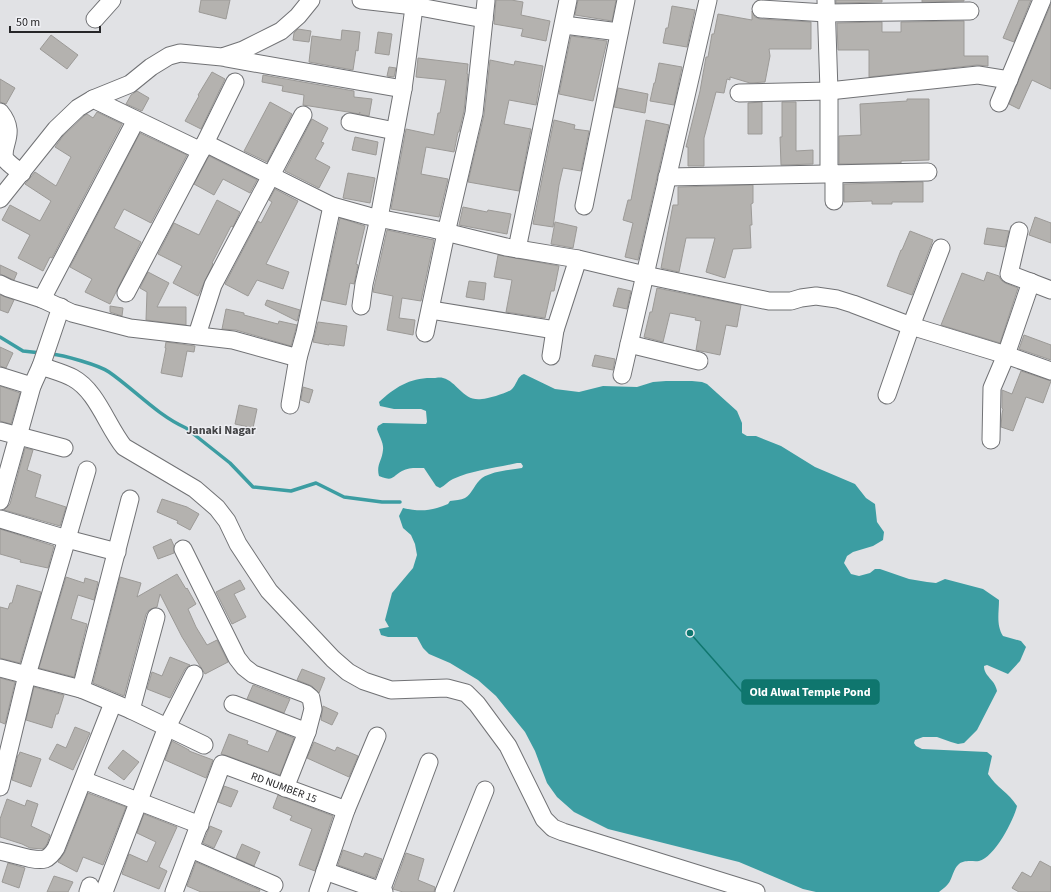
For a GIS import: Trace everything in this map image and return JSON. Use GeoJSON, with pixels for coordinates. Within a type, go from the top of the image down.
{"type":"FeatureCollection","features":[{"type":"Feature","properties":{"kind":"street"},"geometry":{"type":"LineString","coordinates":[[95,19],[112,0]]}},
{"type":"Feature","properties":{"kind":"street"},"geometry":{"type":"LineString","coordinates":[[222,57],[243,50],[281,31],[298,16],[311,0]]}},
{"type":"Feature","properties":{"kind":"street"},"geometry":{"type":"LineString","coordinates":[[361,0],[414,3],[484,19]]}},
{"type":"Feature","properties":{"kind":"street"},"geometry":{"type":"LineString","coordinates":[[517,249],[568,0]]}},
{"type":"Feature","properties":{"kind":"street"},"geometry":{"type":"LineString","coordinates":[[584,206],[626,0]]}},
{"type":"Feature","properties":{"kind":"street"},"geometry":{"type":"LineString","coordinates":[[622,375],[708,0]]}},
{"type":"Feature","properties":{"kind":"street"},"geometry":{"type":"LineString","coordinates":[[999,103],[1042,0]]}},
{"type":"Feature","properties":{"kind":"street"},"geometry":{"type":"LineString","coordinates":[[425,334],[446,233],[474,113],[486,1]]}},
{"type":"Feature","properties":{"kind":"street"},"geometry":{"type":"LineString","coordinates":[[361,306],[364,284],[379,218],[404,89],[414,3]]}},
{"type":"Feature","properties":{"kind":"street"},"geometry":{"type":"LineString","coordinates":[[762,10],[826,6],[970,11]]}},
{"type":"Feature","properties":{"kind":"street"},"geometry":{"type":"LineString","coordinates":[[826,6],[834,201]]}},
{"type":"Feature","properties":{"kind":"street"},"geometry":{"type":"LineString","coordinates":[[564,25],[619,32]]}},
{"type":"Feature","properties":{"kind":"street"},"geometry":{"type":"LineString","coordinates":[[0,199],[69,115],[93,99],[130,84],[151,67],[169,56],[180,53],[222,57],[404,89]]}},
{"type":"Feature","properties":{"kind":"street"},"geometry":{"type":"LineString","coordinates":[[739,93],[829,91],[978,76],[1009,80]]}},
{"type":"Feature","properties":{"kind":"street"},"geometry":{"type":"LineString","coordinates":[[126,293],[203,147],[235,82]]}},
{"type":"Feature","properties":{"kind":"street"},"geometry":{"type":"LineString","coordinates":[[93,99],[136,120],[271,176],[332,206],[517,249],[578,259],[644,275],[769,301],[791,301],[816,296],[837,300],[853,304],[911,326],[1006,355],[1051,371]]}},
{"type":"Feature","properties":{"kind":"street"},"geometry":{"type":"LineString","coordinates":[[0,112],[6,120],[8,127],[3,154],[6,160],[22,173]]}},
{"type":"Feature","properties":{"kind":"street"},"geometry":{"type":"LineString","coordinates":[[197,335],[213,285],[303,115]]}},
{"type":"Feature","properties":{"kind":"street"},"geometry":{"type":"LineString","coordinates":[[42,299],[136,120]]}},
{"type":"Feature","properties":{"kind":"street"},"geometry":{"type":"LineString","coordinates":[[350,122],[396,131]]}},
{"type":"Feature","properties":{"kind":"street"},"geometry":{"type":"LineString","coordinates":[[667,177],[928,172]]}},
{"type":"Feature","properties":{"kind":"street"},"geometry":{"type":"LineString","coordinates":[[290,405],[298,358],[305,333],[332,206]]}},
{"type":"Feature","properties":{"kind":"street"},"geometry":{"type":"LineString","coordinates":[[1019,232],[1009,274],[1051,290]]}},
{"type":"Feature","properties":{"kind":"street"},"geometry":{"type":"LineString","coordinates":[[887,395],[911,326],[941,248]]}},
{"type":"Feature","properties":{"kind":"street"},"geometry":{"type":"LineString","coordinates":[[551,356],[555,330],[578,259]]}},
{"type":"Feature","properties":{"kind":"street"},"geometry":{"type":"LineString","coordinates":[[991,440],[992,388],[1006,355],[1031,282]]}},
{"type":"Feature","properties":{"kind":"street"},"geometry":{"type":"LineString","coordinates":[[0,284],[42,299],[72,313],[130,328],[233,340],[298,358]]}},
{"type":"Feature","properties":{"kind":"street"},"geometry":{"type":"LineString","coordinates":[[0,501],[32,386],[45,355],[61,307]]}},
{"type":"Feature","properties":{"kind":"street"},"geometry":{"type":"LineString","coordinates":[[431,310],[555,330]]}},
{"type":"Feature","properties":{"kind":"street"},"geometry":{"type":"LineString","coordinates":[[629,344],[699,361]]}},
{"type":"Feature","properties":{"kind":"street"},"geometry":{"type":"LineString","coordinates":[[45,355],[90,392],[117,438],[124,447],[195,489],[217,508],[227,521],[238,544],[269,591],[332,659],[348,672],[364,681],[391,690],[447,688],[466,693],[508,746],[544,819],[553,828],[603,846],[756,892]]}},
{"type":"Feature","properties":{"kind":"street"},"geometry":{"type":"LineString","coordinates":[[0,376],[32,386]]}},
{"type":"Feature","properties":{"kind":"street"},"geometry":{"type":"LineString","coordinates":[[0,431],[64,448]]}},
{"type":"Feature","properties":{"kind":"street"},"geometry":{"type":"LineString","coordinates":[[0,787],[4,746],[27,675],[87,470]]}},
{"type":"Feature","properties":{"kind":"street"},"geometry":{"type":"LineString","coordinates":[[81,689],[130,499]]}},
{"type":"Feature","properties":{"kind":"street"},"geometry":{"type":"LineString","coordinates":[[0,519],[117,552]]}},
{"type":"Feature","properties":{"kind":"street"},"geometry":{"type":"LineString","coordinates":[[183,549],[237,658],[244,667],[253,674],[306,694],[311,698],[313,709],[307,732],[285,788]]}},
{"type":"Feature","properties":{"kind":"street"},"geometry":{"type":"LineString","coordinates":[[131,710],[156,617]]}},
{"type":"Feature","properties":{"kind":"street"},"geometry":{"type":"LineString","coordinates":[[0,668],[81,689],[131,710],[204,745]]}},
{"type":"Feature","properties":{"kind":"street"},"geometry":{"type":"LineString","coordinates":[[94,890],[138,802],[167,727],[194,674]]}},
{"type":"Feature","properties":{"kind":"street"},"geometry":{"type":"LineString","coordinates":[[0,851],[39,860],[46,859],[52,855],[113,703]]}},
{"type":"Feature","properties":{"kind":"street"},"geometry":{"type":"LineString","coordinates":[[233,704],[307,732]]}},
{"type":"Feature","properties":{"kind":"street"},"geometry":{"type":"LineString","coordinates":[[318,892],[346,810],[377,736]]}},
{"type":"Feature","properties":{"kind":"street"},"geometry":{"type":"LineString","coordinates":[[325,871],[382,891],[429,762]]}},
{"type":"Feature","properties":{"kind":"street","name":"RD NUMBER 15"},"geometry":{"type":"LineString","coordinates":[[200,825],[222,764],[346,810]]}},
{"type":"Feature","properties":{"kind":"street"},"geometry":{"type":"LineString","coordinates":[[83,780],[200,825],[174,892]]}},
{"type":"Feature","properties":{"kind":"street"},"geometry":{"type":"LineString","coordinates":[[444,892],[486,790]]}},
{"type":"Feature","properties":{"kind":"street"},"geometry":{"type":"LineString","coordinates":[[191,849],[274,885]]}},
{"type":"Feature","properties":{"kind":"water"},"geometry":{"type":"Polygon","coordinates":[[[524,374],[555,389],[579,392],[603,386],[637,387],[653,382],[666,381],[692,381],[707,384],[737,411],[742,423],[742,433],[747,436],[756,436],[781,446],[815,467],[855,484],[866,498],[875,504],[877,522],[884,532],[883,540],[873,546],[853,552],[847,556],[844,563],[851,574],[859,576],[870,573],[875,569],[880,569],[909,579],[927,582],[936,583],[945,579],[983,589],[999,600],[999,628],[1003,636],[1021,641],[1026,647],[1020,661],[1008,674],[987,665],[984,666],[984,670],[996,687],[997,691],[977,730],[964,743],[958,744],[937,737],[923,737],[915,740],[914,743],[922,749],[987,752],[992,756],[988,774],[1017,806],[1008,829],[991,853],[979,861],[966,861],[960,863],[955,868],[949,882],[939,892],[816,892],[803,889],[739,862],[608,829],[574,812],[557,797],[547,783],[535,751],[525,732],[496,696],[478,680],[450,663],[429,654],[423,648],[417,637],[388,637],[381,635],[379,629],[389,627],[385,620],[392,593],[413,568],[417,555],[415,544],[411,535],[403,528],[399,516],[403,508],[426,510],[448,504],[450,501],[460,500],[470,494],[482,478],[501,471],[522,468],[523,466],[521,463],[517,463],[468,473],[451,480],[440,488],[436,486],[424,468],[407,469],[390,479],[379,476],[378,469],[383,447],[377,429],[378,426],[383,423],[426,424],[427,422],[426,411],[421,409],[394,409],[380,406],[379,402],[404,384],[426,378],[443,378],[453,383],[470,398],[485,399],[511,390],[520,377],[524,374]]]}},
{"type":"Feature","properties":{"kind":"building"},"geometry":{"type":"Polygon","coordinates":[[[201,0],[230,0],[226,19],[199,12],[201,0]]]}},
{"type":"Feature","properties":{"kind":"building"},"geometry":{"type":"Polygon","coordinates":[[[496,0],[523,2],[521,15],[550,21],[546,41],[521,36],[523,29],[494,24],[496,0]]]}},
{"type":"Feature","properties":{"kind":"building"},"geometry":{"type":"Polygon","coordinates":[[[578,0],[616,0],[612,21],[575,15],[578,0]]]}},
{"type":"Feature","properties":{"kind":"building"},"geometry":{"type":"Polygon","coordinates":[[[836,0],[882,0],[882,2],[836,3],[836,0]]]}},
{"type":"Feature","properties":{"kind":"building"},"geometry":{"type":"Polygon","coordinates":[[[922,0],[964,0],[964,1],[922,2],[922,0]]]}},
{"type":"Feature","properties":{"kind":"building"},"geometry":{"type":"Polygon","coordinates":[[[1019,0],[1031,0],[1014,42],[1003,38],[1019,0]]]}},
{"type":"Feature","properties":{"kind":"building"},"geometry":{"type":"Polygon","coordinates":[[[1051,4],[1051,89],[1032,80],[1019,109],[1009,104],[1051,4]]]}},
{"type":"Feature","properties":{"kind":"building"},"geometry":{"type":"Polygon","coordinates":[[[672,6],[695,10],[687,47],[663,43],[666,28],[668,28],[672,6]]]}},
{"type":"Feature","properties":{"kind":"building"},"geometry":{"type":"Polygon","coordinates":[[[752,11],[755,17],[760,19],[811,22],[811,49],[769,49],[770,56],[765,82],[750,83],[730,77],[730,80],[727,79],[724,93],[716,92],[704,138],[704,166],[688,166],[688,147],[686,147],[700,91],[706,57],[708,57],[712,34],[714,34],[718,14],[752,20],[752,11]]]}},
{"type":"Feature","properties":{"kind":"building"},"geometry":{"type":"Polygon","coordinates":[[[964,21],[964,56],[988,56],[988,66],[977,65],[869,77],[869,50],[838,50],[837,23],[882,22],[882,32],[901,32],[901,22],[964,21]]]}},
{"type":"Feature","properties":{"kind":"building"},"geometry":{"type":"Polygon","coordinates":[[[298,29],[311,31],[309,42],[293,40],[294,33],[298,29]]]}},
{"type":"Feature","properties":{"kind":"building"},"geometry":{"type":"Polygon","coordinates":[[[342,30],[360,32],[358,51],[356,50],[353,70],[309,62],[312,36],[341,40],[342,30]]]}},
{"type":"Feature","properties":{"kind":"building"},"geometry":{"type":"Polygon","coordinates":[[[378,32],[392,34],[389,55],[375,53],[378,32]]]}},
{"type":"Feature","properties":{"kind":"building"},"geometry":{"type":"Polygon","coordinates":[[[51,35],[78,55],[67,69],[40,49],[51,35]]]}},
{"type":"Feature","properties":{"kind":"building"},"geometry":{"type":"Polygon","coordinates":[[[571,36],[607,41],[593,101],[559,94],[571,36]]]}},
{"type":"Feature","properties":{"kind":"building"},"geometry":{"type":"Polygon","coordinates":[[[418,58],[468,64],[464,111],[454,152],[426,147],[421,174],[448,179],[439,217],[391,209],[406,129],[434,135],[446,80],[416,77],[418,58]]]}},
{"type":"Feature","properties":{"kind":"building"},"geometry":{"type":"Polygon","coordinates":[[[490,60],[514,65],[515,61],[543,66],[536,105],[509,100],[504,124],[531,129],[519,191],[468,182],[484,115],[490,60]]]}},
{"type":"Feature","properties":{"kind":"building"},"geometry":{"type":"Polygon","coordinates":[[[659,63],[682,67],[674,105],[650,101],[659,63]]]}},
{"type":"Feature","properties":{"kind":"building"},"geometry":{"type":"Polygon","coordinates":[[[389,67],[396,68],[394,77],[387,76],[389,67]]]}},
{"type":"Feature","properties":{"kind":"building"},"geometry":{"type":"Polygon","coordinates":[[[212,72],[225,79],[201,129],[185,121],[212,72]]]}},
{"type":"Feature","properties":{"kind":"building"},"geometry":{"type":"Polygon","coordinates":[[[263,75],[354,91],[354,97],[372,99],[369,116],[303,105],[304,95],[282,91],[283,86],[262,82],[263,75]]]}},
{"type":"Feature","properties":{"kind":"building"},"geometry":{"type":"Polygon","coordinates":[[[0,79],[15,88],[6,104],[0,102],[0,79]]]}},
{"type":"Feature","properties":{"kind":"building"},"geometry":{"type":"Polygon","coordinates":[[[618,88],[648,94],[645,113],[614,107],[618,88]]]}},
{"type":"Feature","properties":{"kind":"building"},"geometry":{"type":"Polygon","coordinates":[[[137,91],[149,98],[142,111],[126,104],[131,95],[137,91]]]}},
{"type":"Feature","properties":{"kind":"building"},"geometry":{"type":"Polygon","coordinates":[[[907,99],[929,99],[929,160],[901,161],[901,163],[839,164],[839,136],[861,135],[860,104],[907,101],[907,99]]]}},
{"type":"Feature","properties":{"kind":"building"},"geometry":{"type":"Polygon","coordinates":[[[270,102],[292,114],[267,162],[244,151],[270,102]]]}},
{"type":"Feature","properties":{"kind":"building"},"geometry":{"type":"Polygon","coordinates":[[[762,102],[762,134],[748,134],[748,103],[762,102]]]}},
{"type":"Feature","properties":{"kind":"building"},"geometry":{"type":"Polygon","coordinates":[[[782,102],[796,102],[796,151],[813,150],[813,164],[781,165],[780,137],[782,137],[782,102]]]}},
{"type":"Feature","properties":{"kind":"building"},"geometry":{"type":"Polygon","coordinates":[[[97,112],[122,124],[52,258],[50,257],[43,271],[18,258],[30,235],[2,220],[10,205],[40,221],[51,201],[25,184],[35,172],[56,186],[71,157],[55,147],[63,136],[84,116],[87,114],[93,118],[97,112]]]}},
{"type":"Feature","properties":{"kind":"building"},"geometry":{"type":"Polygon","coordinates":[[[312,119],[328,128],[321,142],[324,143],[315,159],[330,167],[319,188],[285,171],[312,119]]]}},
{"type":"Feature","properties":{"kind":"building"},"geometry":{"type":"Polygon","coordinates":[[[554,120],[575,125],[574,129],[589,131],[581,171],[563,168],[553,227],[533,224],[554,120]]]}},
{"type":"Feature","properties":{"kind":"building"},"geometry":{"type":"Polygon","coordinates":[[[646,120],[669,125],[638,260],[625,257],[633,223],[623,220],[628,200],[631,200],[646,120]]]}},
{"type":"Feature","properties":{"kind":"building"},"geometry":{"type":"Polygon","coordinates":[[[140,133],[187,155],[151,223],[124,209],[114,228],[141,242],[110,304],[85,292],[92,279],[70,267],[140,133]]]}},
{"type":"Feature","properties":{"kind":"building"},"geometry":{"type":"Polygon","coordinates":[[[355,137],[378,142],[376,155],[352,150],[355,137]]]}},
{"type":"Feature","properties":{"kind":"building"},"geometry":{"type":"Polygon","coordinates":[[[209,156],[257,180],[250,193],[223,179],[214,195],[194,184],[209,156]]]}},
{"type":"Feature","properties":{"kind":"building"},"geometry":{"type":"Polygon","coordinates":[[[348,173],[375,178],[370,203],[343,198],[348,173]]]}},
{"type":"Feature","properties":{"kind":"building"},"geometry":{"type":"Polygon","coordinates":[[[923,182],[923,202],[892,202],[892,204],[872,204],[872,201],[844,202],[844,184],[923,182]]]}},
{"type":"Feature","properties":{"kind":"building"},"geometry":{"type":"Polygon","coordinates":[[[753,185],[753,203],[751,204],[752,225],[750,225],[751,248],[733,249],[725,278],[706,272],[715,238],[686,238],[679,272],[661,268],[673,205],[678,205],[678,187],[753,185]]]}},
{"type":"Feature","properties":{"kind":"building"},"geometry":{"type":"Polygon","coordinates":[[[275,189],[298,201],[266,264],[289,272],[283,289],[257,280],[248,296],[225,284],[258,221],[261,223],[272,202],[269,200],[275,189]]]}},
{"type":"Feature","properties":{"kind":"building"},"geometry":{"type":"Polygon","coordinates":[[[217,200],[240,212],[212,263],[213,264],[198,296],[173,283],[182,266],[158,254],[174,223],[199,235],[217,200]]]}},
{"type":"Feature","properties":{"kind":"building"},"geometry":{"type":"Polygon","coordinates":[[[463,207],[487,212],[488,210],[511,214],[507,234],[459,225],[463,207]]]}},
{"type":"Feature","properties":{"kind":"building"},"geometry":{"type":"Polygon","coordinates":[[[1035,217],[1051,223],[1051,243],[1029,235],[1035,217]]]}},
{"type":"Feature","properties":{"kind":"building"},"geometry":{"type":"Polygon","coordinates":[[[340,218],[365,226],[356,264],[358,265],[354,284],[350,283],[346,305],[322,300],[340,218]]]}},
{"type":"Feature","properties":{"kind":"building"},"geometry":{"type":"Polygon","coordinates":[[[555,222],[577,227],[573,248],[551,244],[555,222]]]}},
{"type":"Feature","properties":{"kind":"building"},"geometry":{"type":"Polygon","coordinates":[[[987,228],[1009,231],[1005,247],[984,244],[987,228]]]}},
{"type":"Feature","properties":{"kind":"building"},"geometry":{"type":"Polygon","coordinates":[[[387,230],[434,240],[421,301],[402,298],[399,318],[415,320],[413,335],[387,330],[393,296],[373,292],[387,230]]]}},
{"type":"Feature","properties":{"kind":"building"},"geometry":{"type":"Polygon","coordinates":[[[910,231],[933,240],[912,295],[887,286],[910,231]]]}},
{"type":"Feature","properties":{"kind":"building"},"geometry":{"type":"Polygon","coordinates":[[[498,255],[559,266],[554,291],[551,291],[545,318],[506,312],[512,280],[494,277],[498,255]]]}},
{"type":"Feature","properties":{"kind":"building"},"geometry":{"type":"Polygon","coordinates":[[[0,265],[17,273],[14,280],[0,274],[0,265]]]}},
{"type":"Feature","properties":{"kind":"building"},"geometry":{"type":"Polygon","coordinates":[[[148,272],[169,283],[157,307],[186,307],[186,325],[146,320],[147,292],[140,288],[148,272]]]}},
{"type":"Feature","properties":{"kind":"building"},"geometry":{"type":"Polygon","coordinates":[[[987,272],[999,276],[1005,283],[1018,288],[1000,343],[941,325],[962,273],[984,281],[987,272]]]}},
{"type":"Feature","properties":{"kind":"building"},"geometry":{"type":"Polygon","coordinates":[[[469,281],[486,283],[484,300],[466,297],[469,281]]]}},
{"type":"Feature","properties":{"kind":"building"},"geometry":{"type":"Polygon","coordinates":[[[618,288],[631,291],[627,309],[613,306],[618,288]]]}},
{"type":"Feature","properties":{"kind":"building"},"geometry":{"type":"Polygon","coordinates":[[[657,288],[741,305],[737,327],[726,325],[720,355],[696,350],[701,321],[695,320],[696,318],[670,313],[663,342],[644,337],[650,312],[652,312],[657,288]]]}},
{"type":"Feature","properties":{"kind":"building"},"geometry":{"type":"Polygon","coordinates":[[[0,295],[14,300],[8,313],[0,310],[0,295]]]}},
{"type":"Feature","properties":{"kind":"building"},"geometry":{"type":"Polygon","coordinates":[[[267,300],[300,310],[297,321],[265,305],[267,300]]]}},
{"type":"Feature","properties":{"kind":"building"},"geometry":{"type":"Polygon","coordinates":[[[110,306],[123,308],[122,316],[110,312],[110,306]]]}},
{"type":"Feature","properties":{"kind":"building"},"geometry":{"type":"Polygon","coordinates":[[[226,309],[278,324],[279,321],[297,325],[291,346],[236,330],[222,329],[226,309]]]}},
{"type":"Feature","properties":{"kind":"building"},"geometry":{"type":"Polygon","coordinates":[[[318,322],[347,326],[344,346],[313,342],[318,322]]]}},
{"type":"Feature","properties":{"kind":"building"},"geometry":{"type":"Polygon","coordinates":[[[1024,335],[1051,345],[1051,360],[1019,349],[1024,335]]]}},
{"type":"Feature","properties":{"kind":"building"},"geometry":{"type":"Polygon","coordinates":[[[166,342],[195,346],[194,352],[187,351],[182,377],[161,373],[166,342]]]}},
{"type":"Feature","properties":{"kind":"building"},"geometry":{"type":"Polygon","coordinates":[[[0,347],[13,353],[6,368],[0,366],[0,347]]]}},
{"type":"Feature","properties":{"kind":"building"},"geometry":{"type":"Polygon","coordinates":[[[595,355],[615,359],[613,370],[592,366],[595,355]]]}},
{"type":"Feature","properties":{"kind":"building"},"geometry":{"type":"Polygon","coordinates":[[[1021,371],[1051,381],[1043,403],[1026,397],[1013,431],[1001,427],[1003,409],[1002,390],[1012,394],[1021,371]]]}},
{"type":"Feature","properties":{"kind":"building"},"geometry":{"type":"Polygon","coordinates":[[[0,386],[20,393],[11,424],[0,421],[0,386]]]}},
{"type":"Feature","properties":{"kind":"building"},"geometry":{"type":"Polygon","coordinates":[[[303,387],[313,390],[309,403],[301,400],[303,387]]]}},
{"type":"Feature","properties":{"kind":"building"},"geometry":{"type":"Polygon","coordinates":[[[239,405],[257,409],[253,428],[235,424],[239,405]]]}},
{"type":"Feature","properties":{"kind":"building"},"geometry":{"type":"Polygon","coordinates":[[[25,448],[33,450],[27,470],[41,475],[35,497],[66,507],[60,526],[4,510],[10,504],[25,448]]]}},
{"type":"Feature","properties":{"kind":"building"},"geometry":{"type":"Polygon","coordinates":[[[162,499],[187,507],[199,514],[190,530],[177,523],[178,521],[157,512],[162,499]]]}},
{"type":"Feature","properties":{"kind":"building"},"geometry":{"type":"Polygon","coordinates":[[[0,529],[54,546],[48,568],[20,562],[21,560],[0,554],[0,529]]]}},
{"type":"Feature","properties":{"kind":"building"},"geometry":{"type":"Polygon","coordinates":[[[171,539],[174,546],[174,553],[158,559],[153,547],[171,539]]]}},
{"type":"Feature","properties":{"kind":"building"},"geometry":{"type":"Polygon","coordinates":[[[177,574],[196,604],[188,609],[196,627],[207,645],[217,640],[228,662],[205,674],[182,637],[160,594],[157,607],[149,610],[146,614],[124,696],[93,683],[120,577],[141,583],[137,597],[177,574]]]}},
{"type":"Feature","properties":{"kind":"building"},"geometry":{"type":"Polygon","coordinates":[[[66,577],[84,583],[85,578],[98,582],[94,600],[78,595],[71,619],[87,624],[74,677],[39,668],[66,577]]]}},
{"type":"Feature","properties":{"kind":"building"},"geometry":{"type":"Polygon","coordinates":[[[240,580],[245,589],[234,594],[246,617],[232,624],[216,592],[240,580]]]}},
{"type":"Feature","properties":{"kind":"building"},"geometry":{"type":"Polygon","coordinates":[[[17,585],[41,592],[20,663],[0,658],[0,607],[8,609],[10,603],[12,603],[17,585]]]}},
{"type":"Feature","properties":{"kind":"building"},"geometry":{"type":"Polygon","coordinates":[[[170,657],[190,665],[185,669],[170,698],[147,689],[152,672],[162,676],[170,657]]]}},
{"type":"Feature","properties":{"kind":"building"},"geometry":{"type":"Polygon","coordinates":[[[302,669],[325,678],[319,693],[312,686],[297,680],[302,669]]]}},
{"type":"Feature","properties":{"kind":"building"},"geometry":{"type":"Polygon","coordinates":[[[0,678],[15,682],[5,724],[0,722],[0,678]]]}},
{"type":"Feature","properties":{"kind":"building"},"geometry":{"type":"Polygon","coordinates":[[[253,685],[290,699],[284,713],[247,699],[253,685]]]}},
{"type":"Feature","properties":{"kind":"building"},"geometry":{"type":"Polygon","coordinates":[[[34,687],[64,695],[52,728],[26,720],[34,687]]]}},
{"type":"Feature","properties":{"kind":"building"},"geometry":{"type":"Polygon","coordinates":[[[323,706],[338,713],[332,725],[321,720],[323,706]]]}},
{"type":"Feature","properties":{"kind":"building"},"geometry":{"type":"Polygon","coordinates":[[[75,727],[90,733],[73,770],[49,759],[57,744],[66,748],[75,727]]]}},
{"type":"Feature","properties":{"kind":"building"},"geometry":{"type":"Polygon","coordinates":[[[277,731],[294,738],[280,775],[221,754],[229,734],[248,741],[247,744],[268,752],[277,731]]]}},
{"type":"Feature","properties":{"kind":"building"},"geometry":{"type":"Polygon","coordinates":[[[172,741],[189,751],[213,760],[206,778],[165,760],[172,741]]]}},
{"type":"Feature","properties":{"kind":"building"},"geometry":{"type":"Polygon","coordinates":[[[314,742],[335,751],[337,747],[358,756],[349,777],[307,758],[314,742]]]}},
{"type":"Feature","properties":{"kind":"building"},"geometry":{"type":"Polygon","coordinates":[[[123,750],[139,762],[124,780],[108,768],[123,750]]]}},
{"type":"Feature","properties":{"kind":"building"},"geometry":{"type":"Polygon","coordinates":[[[20,752],[41,759],[31,787],[12,780],[20,752]]]}},
{"type":"Feature","properties":{"kind":"building"},"geometry":{"type":"Polygon","coordinates":[[[224,786],[238,791],[231,807],[218,802],[224,786]]]}},
{"type":"Feature","properties":{"kind":"building"},"geometry":{"type":"Polygon","coordinates":[[[88,793],[126,807],[103,865],[83,857],[77,872],[58,862],[65,852],[88,793]]]}},
{"type":"Feature","properties":{"kind":"building"},"geometry":{"type":"Polygon","coordinates":[[[278,795],[333,816],[315,871],[299,865],[312,829],[290,820],[292,816],[273,808],[278,795]]]}},
{"type":"Feature","properties":{"kind":"building"},"geometry":{"type":"Polygon","coordinates":[[[7,799],[25,806],[27,800],[38,804],[31,826],[50,835],[47,844],[43,849],[30,848],[0,837],[0,819],[7,799]]]}},
{"type":"Feature","properties":{"kind":"building"},"geometry":{"type":"Polygon","coordinates":[[[144,814],[177,827],[159,867],[167,871],[159,889],[122,874],[129,854],[147,862],[156,842],[137,833],[144,814]]]}},
{"type":"Feature","properties":{"kind":"building"},"geometry":{"type":"Polygon","coordinates":[[[210,826],[222,831],[214,848],[203,843],[210,826]]]}},
{"type":"Feature","properties":{"kind":"building"},"geometry":{"type":"Polygon","coordinates":[[[242,844],[260,852],[254,866],[236,858],[242,844]]]}},
{"type":"Feature","properties":{"kind":"building"},"geometry":{"type":"Polygon","coordinates":[[[343,850],[363,857],[365,853],[382,859],[375,878],[338,865],[343,850]]]}},
{"type":"Feature","properties":{"kind":"building"},"geometry":{"type":"Polygon","coordinates":[[[406,853],[424,859],[418,880],[435,887],[434,892],[403,892],[393,889],[406,853]]]}},
{"type":"Feature","properties":{"kind":"building"},"geometry":{"type":"Polygon","coordinates":[[[1040,861],[1051,867],[1051,892],[1019,892],[1012,888],[1022,872],[1031,877],[1040,861]]]}},
{"type":"Feature","properties":{"kind":"building"},"geometry":{"type":"Polygon","coordinates":[[[196,862],[260,890],[259,892],[201,892],[187,886],[196,862]]]}},
{"type":"Feature","properties":{"kind":"building"},"geometry":{"type":"Polygon","coordinates":[[[8,863],[25,868],[19,888],[2,882],[8,863]]]}},
{"type":"Feature","properties":{"kind":"building"},"geometry":{"type":"Polygon","coordinates":[[[54,876],[73,882],[68,892],[47,892],[54,876]]]}},
{"type":"Feature","properties":{"kind":"waterway"},"geometry":{"type":"LineString","coordinates":[[0,337],[23,351],[41,353]]}},
{"type":"Feature","properties":{"kind":"waterway"},"geometry":{"type":"LineString","coordinates":[[51,354],[81,361],[109,372],[165,416],[186,428],[230,463],[253,487],[291,491],[316,483],[344,497],[382,502],[400,502]]}},
{"type":"Feature","properties":{"kind":"place","name":"Old Alwal Temple Pond"},"geometry":{"type":"Point","coordinates":[690,633]}},
{"type":"Feature","properties":{"kind":"district","name":"Janaki Nagar"},"geometry":{"type":"Point","coordinates":[221,430]}}]}
